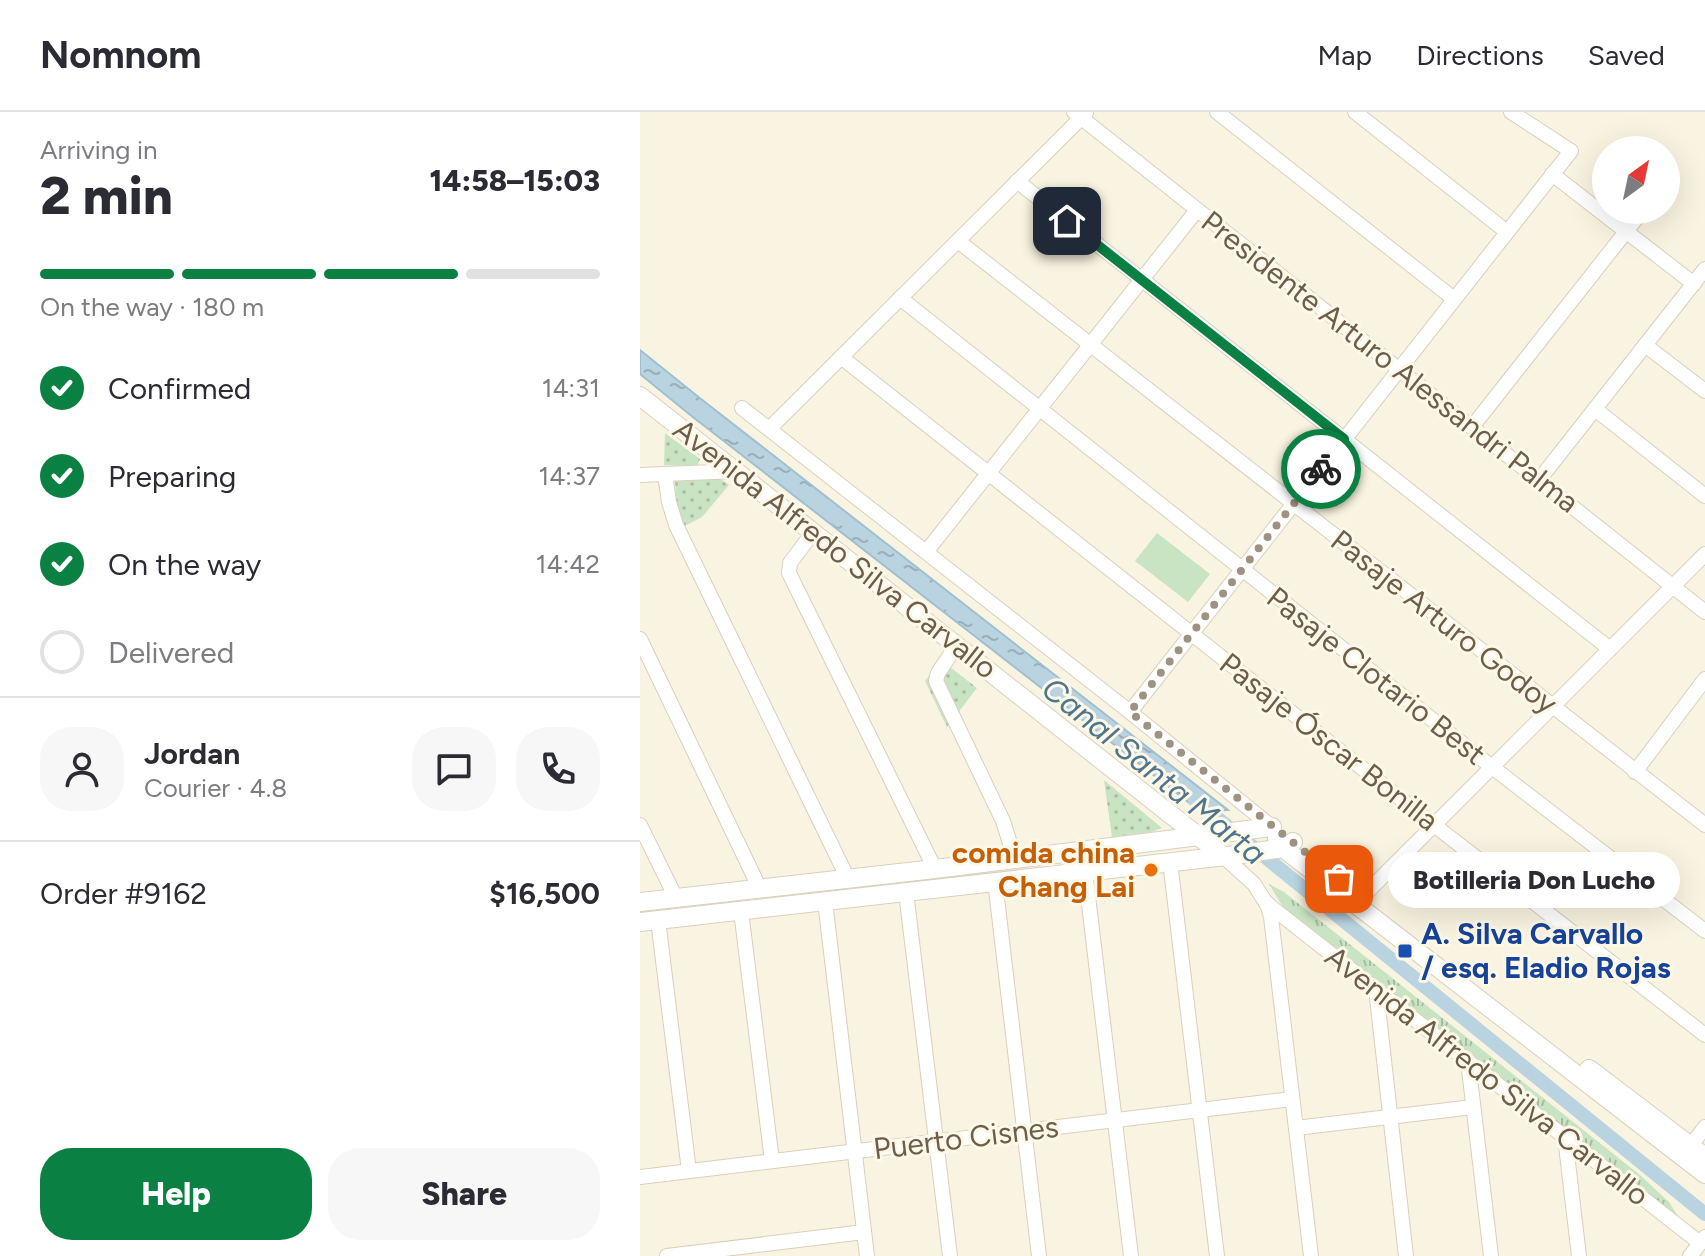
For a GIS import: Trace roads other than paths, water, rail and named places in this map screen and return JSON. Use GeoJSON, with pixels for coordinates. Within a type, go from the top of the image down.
{"type":"FeatureCollection","features":[{"type":"Feature","properties":{"kind":"street"},"geometry":{"type":"LineString","coordinates":[[1217,112],[1454,299]]}},
{"type":"Feature","properties":{"kind":"street"},"geometry":{"type":"LineString","coordinates":[[1355,112],[1507,232]]}},
{"type":"Feature","properties":{"kind":"street"},"geometry":{"type":"LineString","coordinates":[[1130,712],[1571,151],[1511,112]]}},
{"type":"Feature","properties":{"kind":"street"},"geometry":{"type":"LineString","coordinates":[[769,429],[1081,114]]}},
{"type":"Feature","properties":{"kind":"street","name":"Presidente Arturo Alessandri Palma"},"geometry":{"type":"LineString","coordinates":[[1081,114],[1197,210],[1705,612]]}},
{"type":"Feature","properties":{"kind":"street"},"geometry":{"type":"LineString","coordinates":[[1552,174],[1694,284]]}},
{"type":"Feature","properties":{"kind":"street"},"geometry":{"type":"LineString","coordinates":[[1017,181],[1610,649]]}},
{"type":"Feature","properties":{"kind":"street"},"geometry":{"type":"LineString","coordinates":[[926,552],[1197,210]]}},
{"type":"Feature","properties":{"kind":"street"},"geometry":{"type":"LineString","coordinates":[[1472,427],[1632,224]]}},
{"type":"Feature","properties":{"kind":"street","name":"Pasaje Arturo Godoy"},"geometry":{"type":"LineString","coordinates":[[958,241],[1705,825]]}},
{"type":"Feature","properties":{"kind":"street"},"geometry":{"type":"LineString","coordinates":[[1539,480],[1705,269]]}},
{"type":"Feature","properties":{"kind":"street","name":"Pasaje Clotario Best"},"geometry":{"type":"LineString","coordinates":[[900,298],[1492,767],[1705,931]]}},
{"type":"Feature","properties":{"kind":"street"},"geometry":{"type":"LineString","coordinates":[[1645,345],[1705,391]]}},
{"type":"Feature","properties":{"kind":"street","name":"Pasaje Óscar Bonilla"},"geometry":{"type":"LineString","coordinates":[[841,357],[1705,1035]]}},
{"type":"Feature","properties":{"kind":"street","name":"Avenida Alfredo Silva Carvallo"},"geometry":{"type":"LineString","coordinates":[[640,396],[1229,855],[1266,903],[1702,1240]]}},
{"type":"Feature","properties":{"kind":"street","name":"Avenida Alfredo Silva Carvallo"},"geometry":{"type":"LineString","coordinates":[[742,408],[1130,712],[1272,827],[1283,846],[1693,1153],[1705,1174]]}},
{"type":"Feature","properties":{"kind":"street"},"geometry":{"type":"LineString","coordinates":[[1595,409],[1705,496]]}},
{"type":"Feature","properties":{"kind":"street"},"geometry":{"type":"LineString","coordinates":[[640,475],[738,471]]}},
{"type":"Feature","properties":{"kind":"street"},"geometry":{"type":"LineString","coordinates":[[665,474],[676,525],[848,879]]}},
{"type":"Feature","properties":{"kind":"street"},"geometry":{"type":"LineString","coordinates":[[814,531],[790,563],[789,573],[935,869]]}},
{"type":"Feature","properties":{"kind":"street"},"geometry":{"type":"LineString","coordinates":[[1358,900],[1705,554]]}},
{"type":"Feature","properties":{"kind":"street"},"geometry":{"type":"LineString","coordinates":[[640,639],[760,889]]}},
{"type":"Feature","properties":{"kind":"street"},"geometry":{"type":"LineString","coordinates":[[957,645],[936,675],[936,681],[1007,830],[1015,859]]}},
{"type":"Feature","properties":{"kind":"street"},"geometry":{"type":"LineString","coordinates":[[1635,772],[1705,679]]}},
{"type":"Feature","properties":{"kind":"street"},"geometry":{"type":"LineString","coordinates":[[640,825],[676,898]]}},
{"type":"Feature","properties":{"kind":"street"},"geometry":{"type":"LineString","coordinates":[[640,902],[1272,827]]}},
{"type":"Feature","properties":{"kind":"street"},"geometry":{"type":"LineString","coordinates":[[689,1171],[649,921],[1229,855],[1283,846]]}},
{"type":"Feature","properties":{"kind":"street"},"geometry":{"type":"LineString","coordinates":[[1170,861],[1217,1256]]}},
{"type":"Feature","properties":{"kind":"street"},"geometry":{"type":"LineString","coordinates":[[1085,871],[1131,1256]]}},
{"type":"Feature","properties":{"kind":"street"},"geometry":{"type":"LineString","coordinates":[[995,881],[1039,1256]]}},
{"type":"Feature","properties":{"kind":"street"},"geometry":{"type":"LineString","coordinates":[[906,892],[950,1256]]}},
{"type":"Feature","properties":{"kind":"street"},"geometry":{"type":"LineString","coordinates":[[825,901],[867,1256]]}},
{"type":"Feature","properties":{"kind":"street"},"geometry":{"type":"LineString","coordinates":[[1266,903],[1271,917],[1311,1256]]}},
{"type":"Feature","properties":{"kind":"street"},"geometry":{"type":"LineString","coordinates":[[741,911],[772,1161]]}},
{"type":"Feature","properties":{"kind":"street"},"geometry":{"type":"LineString","coordinates":[[1376,989],[1406,1256]]}},
{"type":"Feature","properties":{"kind":"street"},"geometry":{"type":"LineString","coordinates":[[1468,1061],[1491,1256]]}},
{"type":"Feature","properties":{"kind":"street","name":"Puerto Cisnes"},"geometry":{"type":"LineString","coordinates":[[640,1177],[1292,1099]]}},
{"type":"Feature","properties":{"kind":"street"},"geometry":{"type":"LineString","coordinates":[[1296,1128],[1473,1107]]}},
{"type":"Feature","properties":{"kind":"street"},"geometry":{"type":"LineString","coordinates":[[1693,1153],[1705,1127]]}},
{"type":"Feature","properties":{"kind":"street"},"geometry":{"type":"LineString","coordinates":[[1565,1137],[1579,1256]]}},
{"type":"Feature","properties":{"kind":"street"},"geometry":{"type":"LineString","coordinates":[[667,1256],[864,1232]]}},
{"type":"Feature","properties":{"kind":"street"},"geometry":{"type":"LineString","coordinates":[[1690,1256],[1702,1240]]}},
{"type":"Feature","properties":{"kind":"water"},"geometry":{"type":"Polygon","coordinates":[[[640,350],[1228,810],[1201,812],[689,414],[640,374],[640,350]]]}},
{"type":"Feature","properties":{"kind":"waterway","name":"Canal Santa Marta"},"geometry":{"type":"LineString","coordinates":[[1195,800],[1705,1214]]}},
{"type":"Feature","properties":{"kind":"place","name":"comida china Chang Lai"},"geometry":{"type":"Point","coordinates":[1151,870]}},
{"type":"Feature","properties":{"kind":"place","name":"Botilleria Don Lucho"},"geometry":{"type":"Point","coordinates":[1339,879]}},
{"type":"Feature","properties":{"kind":"place","name":"A. Silva Carvallo / esq. Eladio Rojas"},"geometry":{"type":"Point","coordinates":[1405,951]}}]}
